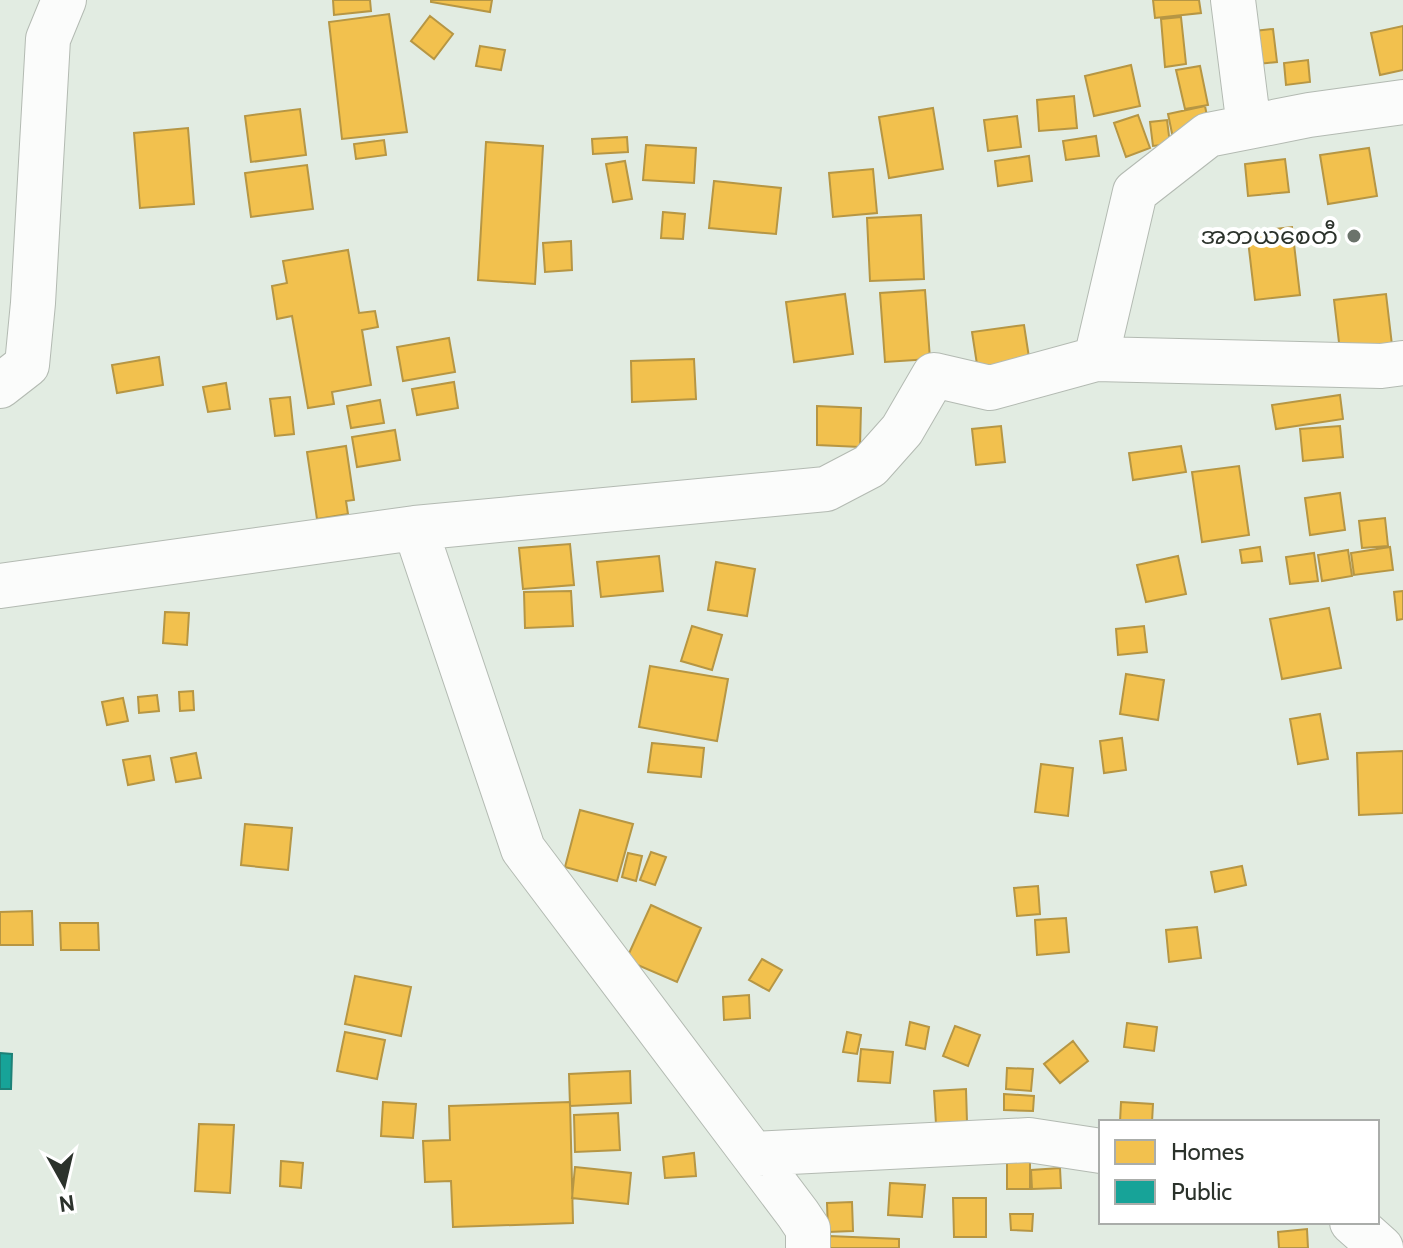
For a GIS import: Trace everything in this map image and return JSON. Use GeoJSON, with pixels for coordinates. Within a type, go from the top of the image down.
{"type":"FeatureCollection","features":[{"type":"Feature","properties":{"kind":"street"},"geometry":{"type":"LineString","coordinates":[[0,386],[27,365],[48,39],[64,0]]}},
{"type":"Feature","properties":{"kind":"street"},"geometry":{"type":"LineString","coordinates":[[1233,0],[1249,127]]}},
{"type":"Feature","properties":{"kind":"street"},"geometry":{"type":"LineString","coordinates":[[1096,359],[1135,192],[1208,135],[1309,115],[1403,102]]}},
{"type":"Feature","properties":{"kind":"street"},"geometry":{"type":"LineString","coordinates":[[0,586],[415,528],[826,489],[870,466],[902,430],[934,375],[990,388],[1096,359],[1381,366],[1403,363]]}},
{"type":"Feature","properties":{"kind":"street"},"geometry":{"type":"LineString","coordinates":[[415,528],[523,849],[808,1229],[808,1248]]}},
{"type":"Feature","properties":{"kind":"street"},"geometry":{"type":"LineString","coordinates":[[753,1154],[1029,1140],[1099,1151]]}},
{"type":"Feature","properties":{"kind":"street"},"geometry":{"type":"LineString","coordinates":[[1354,1224],[1381,1248]]}},
{"type":"Feature","properties":{"kind":"building: Homes"},"geometry":{"type":"Polygon","coordinates":[[[333,0],[370,0],[371,11],[334,15],[333,0]]]}},
{"type":"Feature","properties":{"kind":"building: Homes"},"geometry":{"type":"Polygon","coordinates":[[[431,0],[492,0],[490,12],[431,0]]]}},
{"type":"Feature","properties":{"kind":"building: Homes"},"geometry":{"type":"Polygon","coordinates":[[[1153,0],[1199,0],[1201,13],[1155,18],[1153,0]]]}},
{"type":"Feature","properties":{"kind":"building: Homes"},"geometry":{"type":"Polygon","coordinates":[[[389,14],[407,132],[342,139],[329,22],[389,14]]]}},
{"type":"Feature","properties":{"kind":"building: Homes"},"geometry":{"type":"Polygon","coordinates":[[[430,16],[453,34],[434,59],[411,41],[430,16]]]}},
{"type":"Feature","properties":{"kind":"building: Homes"},"geometry":{"type":"Polygon","coordinates":[[[1181,17],[1186,64],[1165,67],[1161,19],[1181,17]]]}},
{"type":"Feature","properties":{"kind":"building: Homes"},"geometry":{"type":"Polygon","coordinates":[[[1403,26],[1403,70],[1380,75],[1371,33],[1403,26]]]}},
{"type":"Feature","properties":{"kind":"building: Homes"},"geometry":{"type":"Polygon","coordinates":[[[1273,29],[1277,62],[1249,65],[1245,32],[1273,29]]]}},
{"type":"Feature","properties":{"kind":"building: Homes"},"geometry":{"type":"Polygon","coordinates":[[[480,46],[505,50],[501,70],[476,66],[480,46]]]}},
{"type":"Feature","properties":{"kind":"building: Homes"},"geometry":{"type":"Polygon","coordinates":[[[1308,60],[1310,82],[1286,85],[1284,63],[1308,60]]]}},
{"type":"Feature","properties":{"kind":"building: Homes"},"geometry":{"type":"Polygon","coordinates":[[[1131,65],[1140,106],[1094,116],[1085,76],[1131,65]]]}},
{"type":"Feature","properties":{"kind":"building: Homes"},"geometry":{"type":"Polygon","coordinates":[[[1200,66],[1208,105],[1185,109],[1176,70],[1200,66]]]}},
{"type":"Feature","properties":{"kind":"building: Homes"},"geometry":{"type":"Polygon","coordinates":[[[1074,96],[1077,128],[1039,131],[1037,100],[1074,96]]]}},
{"type":"Feature","properties":{"kind":"building: Homes"},"geometry":{"type":"Polygon","coordinates":[[[1205,106],[1210,131],[1173,138],[1168,114],[1205,106]]]}},
{"type":"Feature","properties":{"kind":"building: Homes"},"geometry":{"type":"Polygon","coordinates":[[[933,108],[943,169],[889,178],[879,117],[933,108]]]}},
{"type":"Feature","properties":{"kind":"building: Homes"},"geometry":{"type":"Polygon","coordinates":[[[300,109],[306,155],[251,162],[245,116],[300,109]]]}},
{"type":"Feature","properties":{"kind":"building: Homes"},"geometry":{"type":"Polygon","coordinates":[[[1138,115],[1150,148],[1126,157],[1114,123],[1138,115]]]}},
{"type":"Feature","properties":{"kind":"building: Homes"},"geometry":{"type":"Polygon","coordinates":[[[1017,116],[1021,147],[988,151],[984,120],[1017,116]]]}},
{"type":"Feature","properties":{"kind":"building: Homes"},"geometry":{"type":"Polygon","coordinates":[[[1167,120],[1170,144],[1153,146],[1150,122],[1167,120]]]}},
{"type":"Feature","properties":{"kind":"building: Homes"},"geometry":{"type":"Polygon","coordinates":[[[188,128],[194,204],[140,208],[134,133],[188,128]]]}},
{"type":"Feature","properties":{"kind":"building: Homes"},"geometry":{"type":"Polygon","coordinates":[[[1096,136],[1099,156],[1066,160],[1063,141],[1096,136]]]}},
{"type":"Feature","properties":{"kind":"building: Homes"},"geometry":{"type":"Polygon","coordinates":[[[627,137],[628,152],[593,154],[592,139],[627,137]]]}},
{"type":"Feature","properties":{"kind":"building: Homes"},"geometry":{"type":"Polygon","coordinates":[[[384,140],[386,155],[356,159],[354,144],[384,140]]]}},
{"type":"Feature","properties":{"kind":"building: Homes"},"geometry":{"type":"Polygon","coordinates":[[[486,142],[543,146],[535,284],[478,280],[486,142]]]}},
{"type":"Feature","properties":{"kind":"building: Homes"},"geometry":{"type":"Polygon","coordinates":[[[646,145],[696,148],[694,183],[643,180],[646,145]]]}},
{"type":"Feature","properties":{"kind":"building: Homes"},"geometry":{"type":"Polygon","coordinates":[[[1369,148],[1377,196],[1328,204],[1320,155],[1369,148]]]}},
{"type":"Feature","properties":{"kind":"building: Homes"},"geometry":{"type":"Polygon","coordinates":[[[1029,156],[1032,181],[998,186],[995,161],[1029,156]]]}},
{"type":"Feature","properties":{"kind":"building: Homes"},"geometry":{"type":"Polygon","coordinates":[[[1285,159],[1289,192],[1248,196],[1245,164],[1285,159]]]}},
{"type":"Feature","properties":{"kind":"building: Homes"},"geometry":{"type":"Polygon","coordinates":[[[625,161],[632,199],[613,202],[606,164],[625,161]]]}},
{"type":"Feature","properties":{"kind":"building: Homes"},"geometry":{"type":"Polygon","coordinates":[[[307,165],[313,209],[251,217],[245,173],[307,165]]]}},
{"type":"Feature","properties":{"kind":"building: Homes"},"geometry":{"type":"Polygon","coordinates":[[[873,169],[877,213],[833,217],[829,173],[873,169]]]}},
{"type":"Feature","properties":{"kind":"building: Homes"},"geometry":{"type":"Polygon","coordinates":[[[714,181],[781,188],[776,234],[709,228],[714,181]]]}},
{"type":"Feature","properties":{"kind":"building: Homes"},"geometry":{"type":"Polygon","coordinates":[[[663,212],[685,214],[683,239],[661,238],[663,212]]]}},
{"type":"Feature","properties":{"kind":"building: Homes"},"geometry":{"type":"Polygon","coordinates":[[[921,215],[924,279],[870,281],[867,218],[921,215]]]}},
{"type":"Feature","properties":{"kind":"building: Homes"},"geometry":{"type":"Polygon","coordinates":[[[1292,227],[1300,295],[1255,300],[1247,232],[1292,227]]]}},
{"type":"Feature","properties":{"kind":"building: Homes"},"geometry":{"type":"Polygon","coordinates":[[[571,241],[572,270],[545,272],[543,243],[571,241]]]}},
{"type":"Feature","properties":{"kind":"building: Homes"},"geometry":{"type":"Polygon","coordinates":[[[348,250],[359,313],[375,311],[378,327],[362,330],[371,385],[332,392],[334,404],[308,408],[292,316],[277,319],[272,286],[287,283],[283,261],[348,250]]]}},
{"type":"Feature","properties":{"kind":"building: Homes"},"geometry":{"type":"Polygon","coordinates":[[[925,290],[930,359],[885,362],[880,293],[925,290]]]}},
{"type":"Feature","properties":{"kind":"building: Homes"},"geometry":{"type":"Polygon","coordinates":[[[845,294],[853,354],[794,362],[786,302],[845,294]]]}},
{"type":"Feature","properties":{"kind":"building: Homes"},"geometry":{"type":"Polygon","coordinates":[[[1386,294],[1392,345],[1340,351],[1334,300],[1386,294]]]}},
{"type":"Feature","properties":{"kind":"building: Homes"},"geometry":{"type":"Polygon","coordinates":[[[1024,325],[1030,364],[978,371],[972,332],[1024,325]]]}},
{"type":"Feature","properties":{"kind":"building: Homes"},"geometry":{"type":"Polygon","coordinates":[[[449,338],[455,372],[403,381],[397,347],[449,338]]]}},
{"type":"Feature","properties":{"kind":"building: Homes"},"geometry":{"type":"Polygon","coordinates":[[[159,357],[163,385],[117,393],[112,365],[159,357]]]}},
{"type":"Feature","properties":{"kind":"building: Homes"},"geometry":{"type":"Polygon","coordinates":[[[694,359],[696,399],[632,402],[631,361],[694,359]]]}},
{"type":"Feature","properties":{"kind":"building: Homes"},"geometry":{"type":"Polygon","coordinates":[[[454,382],[458,408],[417,415],[412,389],[454,382]]]}},
{"type":"Feature","properties":{"kind":"building: Homes"},"geometry":{"type":"Polygon","coordinates":[[[226,383],[230,409],[208,412],[203,387],[226,383]]]}},
{"type":"Feature","properties":{"kind":"building: Homes"},"geometry":{"type":"Polygon","coordinates":[[[1340,395],[1343,419],[1276,429],[1272,405],[1340,395]]]}},
{"type":"Feature","properties":{"kind":"building: Homes"},"geometry":{"type":"Polygon","coordinates":[[[290,397],[294,434],[275,436],[270,399],[290,397]]]}},
{"type":"Feature","properties":{"kind":"building: Homes"},"geometry":{"type":"Polygon","coordinates":[[[380,400],[384,423],[351,428],[347,406],[380,400]]]}},
{"type":"Feature","properties":{"kind":"building: Homes"},"geometry":{"type":"Polygon","coordinates":[[[817,406],[861,408],[860,447],[817,445],[817,406]]]}},
{"type":"Feature","properties":{"kind":"building: Homes"},"geometry":{"type":"Polygon","coordinates":[[[1001,426],[1005,462],[976,465],[972,429],[1001,426]]]}},
{"type":"Feature","properties":{"kind":"building: Homes"},"geometry":{"type":"Polygon","coordinates":[[[1340,426],[1343,457],[1303,461],[1300,429],[1340,426]]]}},
{"type":"Feature","properties":{"kind":"building: Homes"},"geometry":{"type":"Polygon","coordinates":[[[395,430],[400,460],[357,467],[352,437],[395,430]]]}},
{"type":"Feature","properties":{"kind":"building: Homes"},"geometry":{"type":"Polygon","coordinates":[[[346,446],[354,500],[346,501],[348,514],[317,519],[307,452],[346,446]]]}},
{"type":"Feature","properties":{"kind":"building: Homes"},"geometry":{"type":"Polygon","coordinates":[[[1181,446],[1186,472],[1133,480],[1129,453],[1181,446]]]}},
{"type":"Feature","properties":{"kind":"building: Homes"},"geometry":{"type":"Polygon","coordinates":[[[1239,466],[1249,535],[1202,542],[1192,472],[1239,466]]]}},
{"type":"Feature","properties":{"kind":"building: Homes"},"geometry":{"type":"Polygon","coordinates":[[[1340,493],[1345,530],[1310,535],[1305,498],[1340,493]]]}},
{"type":"Feature","properties":{"kind":"building: Homes"},"geometry":{"type":"Polygon","coordinates":[[[1385,518],[1388,546],[1362,548],[1359,521],[1385,518]]]}},
{"type":"Feature","properties":{"kind":"building: Homes"},"geometry":{"type":"Polygon","coordinates":[[[570,544],[574,585],[523,589],[519,548],[570,544]]]}},
{"type":"Feature","properties":{"kind":"building: Homes"},"geometry":{"type":"Polygon","coordinates":[[[1260,547],[1262,561],[1242,563],[1240,550],[1260,547]]]}},
{"type":"Feature","properties":{"kind":"building: Homes"},"geometry":{"type":"Polygon","coordinates":[[[1390,547],[1393,570],[1354,575],[1351,553],[1390,547]]]}},
{"type":"Feature","properties":{"kind":"building: Homes"},"geometry":{"type":"Polygon","coordinates":[[[1348,550],[1352,576],[1322,581],[1318,555],[1348,550]]]}},
{"type":"Feature","properties":{"kind":"building: Homes"},"geometry":{"type":"Polygon","coordinates":[[[1314,553],[1318,581],[1290,584],[1286,557],[1314,553]]]}},
{"type":"Feature","properties":{"kind":"building: Homes"},"geometry":{"type":"Polygon","coordinates":[[[659,556],[663,591],[601,597],[597,562],[659,556]]]}},
{"type":"Feature","properties":{"kind":"building: Homes"},"geometry":{"type":"Polygon","coordinates":[[[1178,556],[1186,594],[1146,602],[1137,565],[1178,556]]]}},
{"type":"Feature","properties":{"kind":"building: Homes"},"geometry":{"type":"Polygon","coordinates":[[[716,562],[755,569],[747,616],[708,610],[716,562]]]}},
{"type":"Feature","properties":{"kind":"building: Homes"},"geometry":{"type":"Polygon","coordinates":[[[571,591],[573,626],[525,628],[524,592],[571,591]]]}},
{"type":"Feature","properties":{"kind":"building: Homes"},"geometry":{"type":"Polygon","coordinates":[[[1403,591],[1403,619],[1397,620],[1394,592],[1403,591]]]}},
{"type":"Feature","properties":{"kind":"building: Homes"},"geometry":{"type":"Polygon","coordinates":[[[1329,608],[1341,668],[1282,679],[1270,619],[1329,608]]]}},
{"type":"Feature","properties":{"kind":"building: Homes"},"geometry":{"type":"Polygon","coordinates":[[[165,612],[189,613],[187,645],[163,643],[165,612]]]}},
{"type":"Feature","properties":{"kind":"building: Homes"},"geometry":{"type":"Polygon","coordinates":[[[692,626],[722,635],[712,670],[681,661],[692,626]]]}},
{"type":"Feature","properties":{"kind":"building: Homes"},"geometry":{"type":"Polygon","coordinates":[[[1144,626],[1147,652],[1118,655],[1116,629],[1144,626]]]}},
{"type":"Feature","properties":{"kind":"building: Homes"},"geometry":{"type":"Polygon","coordinates":[[[650,666],[728,679],[717,741],[639,727],[650,666]]]}},
{"type":"Feature","properties":{"kind":"building: Homes"},"geometry":{"type":"Polygon","coordinates":[[[1126,674],[1164,680],[1158,720],[1120,714],[1126,674]]]}},
{"type":"Feature","properties":{"kind":"building: Homes"},"geometry":{"type":"Polygon","coordinates":[[[193,691],[194,710],[180,711],[179,692],[193,691]]]}},
{"type":"Feature","properties":{"kind":"building: Homes"},"geometry":{"type":"Polygon","coordinates":[[[157,695],[159,711],[139,713],[138,697],[157,695]]]}},
{"type":"Feature","properties":{"kind":"building: Homes"},"geometry":{"type":"Polygon","coordinates":[[[123,698],[128,721],[107,725],[102,702],[123,698]]]}},
{"type":"Feature","properties":{"kind":"building: Homes"},"geometry":{"type":"Polygon","coordinates":[[[1320,714],[1328,759],[1298,764],[1290,719],[1320,714]]]}},
{"type":"Feature","properties":{"kind":"building: Homes"},"geometry":{"type":"Polygon","coordinates":[[[1122,738],[1126,770],[1104,773],[1100,741],[1122,738]]]}},
{"type":"Feature","properties":{"kind":"building: Homes"},"geometry":{"type":"Polygon","coordinates":[[[652,743],[704,748],[701,777],[648,772],[652,743]]]}},
{"type":"Feature","properties":{"kind":"building: Homes"},"geometry":{"type":"Polygon","coordinates":[[[1403,751],[1403,813],[1359,815],[1357,753],[1403,751]]]}},
{"type":"Feature","properties":{"kind":"building: Homes"},"geometry":{"type":"Polygon","coordinates":[[[196,753],[201,778],[176,782],[171,758],[196,753]]]}},
{"type":"Feature","properties":{"kind":"building: Homes"},"geometry":{"type":"Polygon","coordinates":[[[150,756],[154,780],[128,785],[123,760],[150,756]]]}},
{"type":"Feature","properties":{"kind":"building: Homes"},"geometry":{"type":"Polygon","coordinates":[[[1041,764],[1073,768],[1068,816],[1035,812],[1041,764]]]}},
{"type":"Feature","properties":{"kind":"building: Homes"},"geometry":{"type":"Polygon","coordinates":[[[580,810],[633,824],[617,881],[565,867],[580,810]]]}},
{"type":"Feature","properties":{"kind":"building: Homes"},"geometry":{"type":"Polygon","coordinates":[[[245,824],[292,828],[288,870],[241,865],[245,824]]]}},
{"type":"Feature","properties":{"kind":"building: Homes"},"geometry":{"type":"Polygon","coordinates":[[[651,852],[666,857],[655,885],[640,880],[651,852]]]}},
{"type":"Feature","properties":{"kind":"building: Homes"},"geometry":{"type":"Polygon","coordinates":[[[628,853],[642,856],[636,881],[622,877],[628,853]]]}},
{"type":"Feature","properties":{"kind":"building: Homes"},"geometry":{"type":"Polygon","coordinates":[[[1242,866],[1246,885],[1215,892],[1211,872],[1242,866]]]}},
{"type":"Feature","properties":{"kind":"building: Homes"},"geometry":{"type":"Polygon","coordinates":[[[1038,886],[1040,914],[1017,916],[1014,888],[1038,886]]]}},
{"type":"Feature","properties":{"kind":"building: Homes"},"geometry":{"type":"Polygon","coordinates":[[[651,905],[701,928],[677,982],[626,960],[651,905]]]}},
{"type":"Feature","properties":{"kind":"building: Homes"},"geometry":{"type":"Polygon","coordinates":[[[32,911],[33,945],[0,945],[0,912],[32,911]]]}},
{"type":"Feature","properties":{"kind":"building: Homes"},"geometry":{"type":"Polygon","coordinates":[[[1066,918],[1069,952],[1037,955],[1035,920],[1066,918]]]}},
{"type":"Feature","properties":{"kind":"building: Homes"},"geometry":{"type":"Polygon","coordinates":[[[60,923],[98,923],[99,950],[61,950],[60,923]]]}},
{"type":"Feature","properties":{"kind":"building: Homes"},"geometry":{"type":"Polygon","coordinates":[[[1197,927],[1201,958],[1169,962],[1166,930],[1197,927]]]}},
{"type":"Feature","properties":{"kind":"building: Homes"},"geometry":{"type":"Polygon","coordinates":[[[762,959],[782,970],[769,991],[749,980],[762,959]]]}},
{"type":"Feature","properties":{"kind":"building: Homes"},"geometry":{"type":"Polygon","coordinates":[[[355,976],[411,987],[401,1036],[345,1024],[355,976]]]}},
{"type":"Feature","properties":{"kind":"building: Homes"},"geometry":{"type":"Polygon","coordinates":[[[749,995],[750,1018],[724,1020],[723,997],[749,995]]]}},
{"type":"Feature","properties":{"kind":"building: Homes"},"geometry":{"type":"Polygon","coordinates":[[[910,1022],[929,1027],[925,1049],[906,1045],[910,1022]]]}},
{"type":"Feature","properties":{"kind":"building: Homes"},"geometry":{"type":"Polygon","coordinates":[[[1127,1023],[1157,1027],[1154,1051],[1124,1047],[1127,1023]]]}},
{"type":"Feature","properties":{"kind":"building: Homes"},"geometry":{"type":"Polygon","coordinates":[[[955,1026],[980,1035],[968,1066],[943,1056],[955,1026]]]}},
{"type":"Feature","properties":{"kind":"building: Homes"},"geometry":{"type":"Polygon","coordinates":[[[345,1032],[385,1040],[377,1079],[337,1071],[345,1032]]]}},
{"type":"Feature","properties":{"kind":"building: Homes"},"geometry":{"type":"Polygon","coordinates":[[[847,1032],[861,1035],[857,1054],[843,1052],[847,1032]]]}},
{"type":"Feature","properties":{"kind":"building: Homes"},"geometry":{"type":"Polygon","coordinates":[[[1073,1041],[1088,1061],[1060,1083],[1044,1064],[1073,1041]]]}},
{"type":"Feature","properties":{"kind":"building: Homes"},"geometry":{"type":"Polygon","coordinates":[[[861,1049],[893,1052],[890,1083],[858,1081],[861,1049]]]}},
{"type":"Feature","properties":{"kind":"building: Homes"},"geometry":{"type":"Polygon","coordinates":[[[1007,1068],[1033,1069],[1031,1091],[1006,1089],[1007,1068]]]}},
{"type":"Feature","properties":{"kind":"building: Homes"},"geometry":{"type":"Polygon","coordinates":[[[630,1071],[631,1103],[570,1106],[569,1074],[630,1071]]]}},
{"type":"Feature","properties":{"kind":"building: Homes"},"geometry":{"type":"Polygon","coordinates":[[[966,1089],[967,1122],[936,1124],[934,1091],[966,1089]]]}},
{"type":"Feature","properties":{"kind":"building: Homes"},"geometry":{"type":"Polygon","coordinates":[[[1004,1094],[1034,1096],[1033,1111],[1004,1110],[1004,1094]]]}},
{"type":"Feature","properties":{"kind":"building: Homes"},"geometry":{"type":"Polygon","coordinates":[[[383,1102],[416,1104],[413,1138],[381,1136],[383,1102]]]}},
{"type":"Feature","properties":{"kind":"building: Homes"},"geometry":{"type":"Polygon","coordinates":[[[570,1102],[573,1223],[453,1227],[451,1181],[425,1182],[423,1141],[450,1140],[449,1106],[570,1102]]]}},
{"type":"Feature","properties":{"kind":"building: Homes"},"geometry":{"type":"Polygon","coordinates":[[[1121,1102],[1153,1104],[1152,1120],[1120,1120],[1121,1102]]]}},
{"type":"Feature","properties":{"kind":"building: Homes"},"geometry":{"type":"Polygon","coordinates":[[[618,1113],[620,1150],[575,1152],[574,1115],[618,1113]]]}},
{"type":"Feature","properties":{"kind":"building: Homes"},"geometry":{"type":"Polygon","coordinates":[[[199,1124],[234,1125],[230,1193],[195,1191],[199,1124]]]}},
{"type":"Feature","properties":{"kind":"building: Homes"},"geometry":{"type":"Polygon","coordinates":[[[694,1153],[696,1176],[665,1178],[663,1157],[694,1153]]]}},
{"type":"Feature","properties":{"kind":"building: Homes"},"geometry":{"type":"Polygon","coordinates":[[[1007,1159],[1030,1159],[1030,1189],[1007,1189],[1007,1159]]]}},
{"type":"Feature","properties":{"kind":"building: Homes"},"geometry":{"type":"Polygon","coordinates":[[[281,1161],[303,1163],[301,1188],[280,1186],[281,1161]]]}},
{"type":"Feature","properties":{"kind":"building: Homes"},"geometry":{"type":"Polygon","coordinates":[[[575,1167],[631,1173],[628,1204],[572,1198],[575,1167]]]}},
{"type":"Feature","properties":{"kind":"building: Homes"},"geometry":{"type":"Polygon","coordinates":[[[1060,1168],[1061,1188],[1032,1189],[1031,1170],[1060,1168]]]}},
{"type":"Feature","properties":{"kind":"building: Homes"},"geometry":{"type":"Polygon","coordinates":[[[890,1183],[925,1185],[922,1217],[888,1215],[890,1183]]]}},
{"type":"Feature","properties":{"kind":"building: Homes"},"geometry":{"type":"Polygon","coordinates":[[[953,1198],[986,1198],[986,1237],[954,1237],[953,1198]]]}},
{"type":"Feature","properties":{"kind":"building: Homes"},"geometry":{"type":"Polygon","coordinates":[[[852,1202],[853,1231],[828,1232],[827,1203],[852,1202]]]}},
{"type":"Feature","properties":{"kind":"building: Homes"},"geometry":{"type":"Polygon","coordinates":[[[1010,1214],[1033,1214],[1032,1231],[1011,1230],[1010,1214]]]}},
{"type":"Feature","properties":{"kind":"building: Homes"},"geometry":{"type":"Polygon","coordinates":[[[1307,1229],[1308,1248],[1279,1248],[1278,1232],[1307,1229]]]}},
{"type":"Feature","properties":{"kind":"building: Homes"},"geometry":{"type":"Polygon","coordinates":[[[829,1236],[899,1239],[899,1248],[829,1248],[829,1236]]]}},
{"type":"Feature","properties":{"kind":"building: Public"},"geometry":{"type":"Polygon","coordinates":[[[0,1053],[12,1054],[11,1089],[0,1089],[0,1053]]]}},
{"type":"Feature","properties":{"kind":"place","name":"အဘယစေတီ"},"geometry":{"type":"Point","coordinates":[1354,236]}}]}
